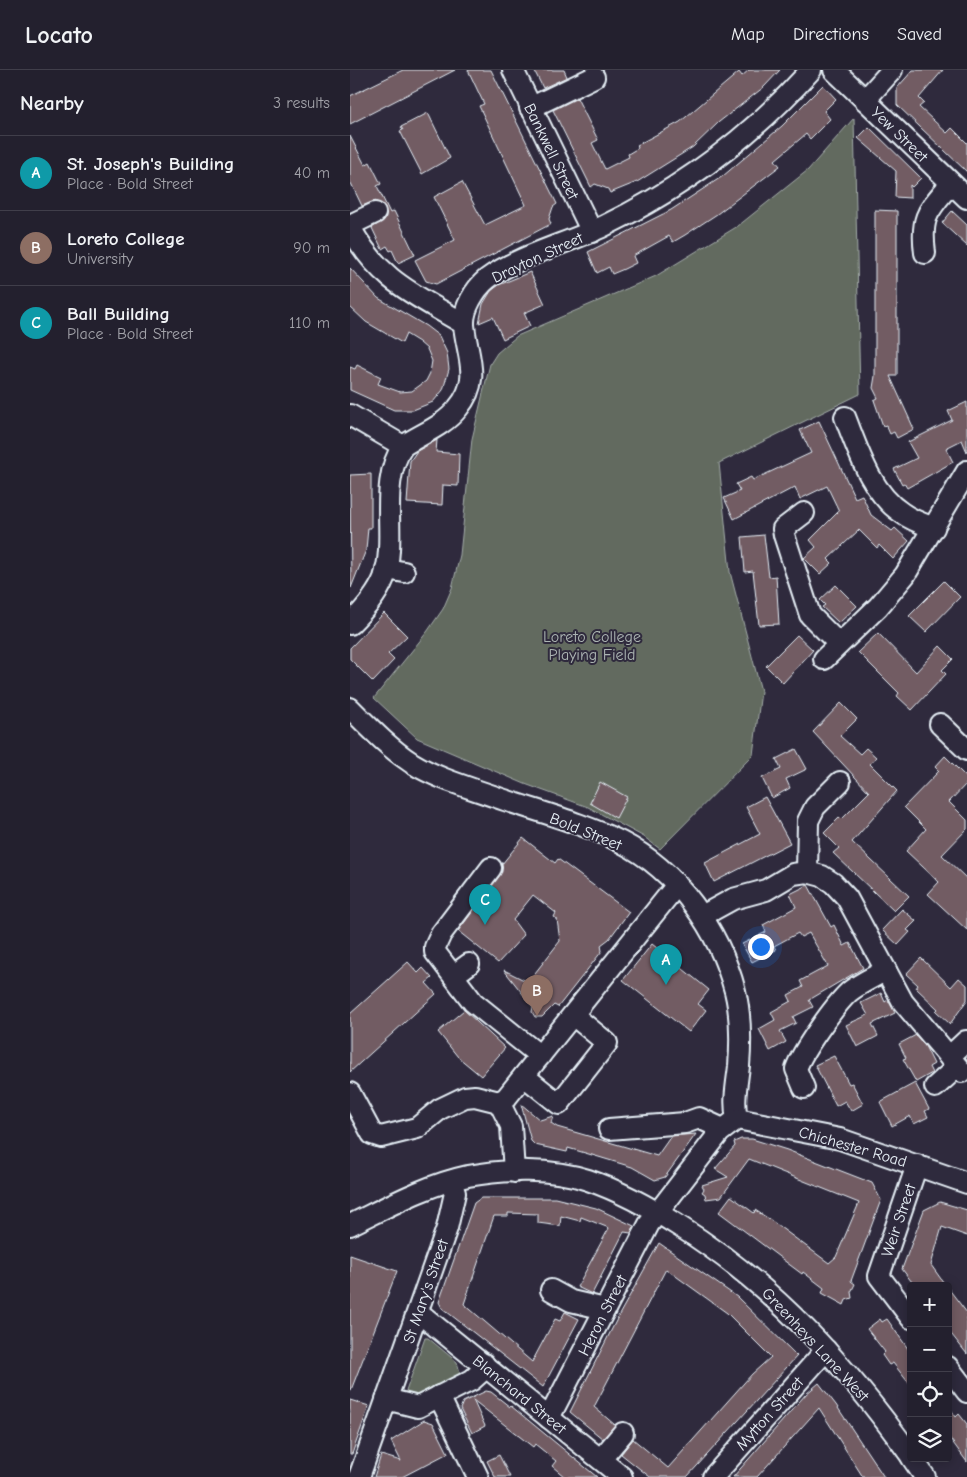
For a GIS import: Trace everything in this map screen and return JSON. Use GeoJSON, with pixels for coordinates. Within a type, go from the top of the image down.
{"type":"FeatureCollection","features":[{"type":"Feature","properties":{"kind":"street","name":"Bankwell Street"},"geometry":{"type":"LineString","coordinates":[[512,70],[592,232]]}},
{"type":"Feature","properties":{"kind":"street","name":"Drayton Street"},"geometry":{"type":"LineString","coordinates":[[402,446],[446,421],[463,402],[470,386],[472,369],[464,324],[473,296],[487,280],[508,267],[560,254],[592,232],[660,196],[716,158],[758,123],[811,70]]}},
{"type":"Feature","properties":{"kind":"street","name":"Yew Street"},"geometry":{"type":"LineString","coordinates":[[834,70],[967,198]]}},
{"type":"Feature","properties":{"kind":"street"},"geometry":{"type":"LineString","coordinates":[[864,100],[892,70]]}},
{"type":"Feature","properties":{"kind":"street"},"geometry":{"type":"LineString","coordinates":[[530,108],[594,77]]}},
{"type":"Feature","properties":{"kind":"street"},"geometry":{"type":"LineString","coordinates":[[925,252],[923,222],[951,182]]}},
{"type":"Feature","properties":{"kind":"street"},"geometry":{"type":"LineString","coordinates":[[375,213],[350,226],[366,254],[385,274],[464,324]]}},
{"type":"Feature","properties":{"kind":"street"},"geometry":{"type":"LineString","coordinates":[[350,415],[402,446],[396,460],[392,480],[395,570],[350,624]]}},
{"type":"Feature","properties":{"kind":"street"},"geometry":{"type":"LineString","coordinates":[[845,417],[858,435],[876,486],[885,498],[902,513],[934,528]]}},
{"type":"Feature","properties":{"kind":"street"},"geometry":{"type":"LineString","coordinates":[[824,659],[894,589],[914,563],[967,471]]}},
{"type":"Feature","properties":{"kind":"street"},"geometry":{"type":"LineString","coordinates":[[804,513],[776,527],[810,615],[839,644]]}},
{"type":"Feature","properties":{"kind":"street","name":"Bold Street"},"geometry":{"type":"LineString","coordinates":[[350,708],[395,750],[412,763],[460,784],[621,842],[648,860],[676,886],[702,916],[718,944],[736,1000],[741,1039],[734,1107],[730,1124]]}},
{"type":"Feature","properties":{"kind":"street"},"geometry":{"type":"LineString","coordinates":[[940,724],[967,750]]}},
{"type":"Feature","properties":{"kind":"street"},"geometry":{"type":"LineString","coordinates":[[807,872],[808,821],[815,807],[840,782]]}},
{"type":"Feature","properties":{"kind":"street"},"geometry":{"type":"LineString","coordinates":[[491,868],[440,934],[435,946],[437,958],[462,970],[473,1002],[540,1056]]}},
{"type":"Feature","properties":{"kind":"street"},"geometry":{"type":"LineString","coordinates":[[702,916],[733,899],[762,892],[788,876],[807,872],[822,876],[842,891],[904,1002],[956,1065]]}},
{"type":"Feature","properties":{"kind":"street"},"geometry":{"type":"LineString","coordinates":[[499,1102],[512,1092],[676,886]]}},
{"type":"Feature","properties":{"kind":"street"},"geometry":{"type":"LineString","coordinates":[[804,1088],[796,1069],[800,1059],[824,1032],[851,991],[886,970]]}},
{"type":"Feature","properties":{"kind":"street"},"geometry":{"type":"LineString","coordinates":[[524,1076],[559,1104],[564,1098],[607,1042],[573,1015]]}},
{"type":"Feature","properties":{"kind":"street"},"geometry":{"type":"LineString","coordinates":[[934,1087],[956,1065],[966,1041]]}},
{"type":"Feature","properties":{"kind":"street"},"geometry":{"type":"LineString","coordinates":[[350,1093],[372,1134],[381,1137],[417,1128],[440,1110],[465,1097],[475,1096],[499,1102],[511,1126],[514,1172]]}},
{"type":"Feature","properties":{"kind":"street","name":"Chichester Road"},"geometry":{"type":"LineString","coordinates":[[609,1129],[685,1123],[699,1118],[840,1139],[967,1183]]}},
{"type":"Feature","properties":{"kind":"street"},"geometry":{"type":"LineString","coordinates":[[659,1213],[730,1124]]}},
{"type":"Feature","properties":{"kind":"street","name":"Weir Street"},"geometry":{"type":"LineString","coordinates":[[907,1313],[879,1276],[917,1165]]}},
{"type":"Feature","properties":{"kind":"street","name":"Greenheys Lane West"},"geometry":{"type":"LineString","coordinates":[[350,1225],[419,1191],[451,1180],[514,1172],[566,1175],[587,1180],[616,1191],[659,1213],[753,1278],[826,1350],[866,1396],[907,1450]]}},
{"type":"Feature","properties":{"kind":"street","name":"St Mary's Street"},"geometry":{"type":"LineString","coordinates":[[359,1477],[447,1228],[454,1193],[451,1180]]}},
{"type":"Feature","properties":{"kind":"street","name":"Heron Street"},"geometry":{"type":"LineString","coordinates":[[549,1418],[649,1224],[659,1213]]}},
{"type":"Feature","properties":{"kind":"street"},"geometry":{"type":"LineString","coordinates":[[551,1290],[571,1300],[605,1309]]}},
{"type":"Feature","properties":{"kind":"street","name":"Blanchard Street"},"geometry":{"type":"LineString","coordinates":[[418,1312],[622,1477]]}},
{"type":"Feature","properties":{"kind":"street","name":"Mytton Street"},"geometry":{"type":"LineString","coordinates":[[713,1477],[826,1350]]}},
{"type":"Feature","properties":{"kind":"street"},"geometry":{"type":"LineString","coordinates":[[386,1399],[415,1407],[475,1378],[481,1372],[484,1364]]}},
{"type":"Feature","properties":{"kind":"street"},"geometry":{"type":"LineString","coordinates":[[952,1372],[967,1392]]}},
{"type":"Feature","properties":{"kind":"street"},"geometry":{"type":"LineString","coordinates":[[439,1396],[478,1477]]}},
{"type":"Feature","properties":{"kind":"street"},"geometry":{"type":"LineString","coordinates":[[601,1459],[623,1433]]}},
{"type":"Feature","properties":{"kind":"street","name":"Greenheys Lane West"},"geometry":{"type":"LineString","coordinates":[[915,1462],[925,1477]]}},
{"type":"Feature","properties":{"kind":"green space","name":"Loreto College Playing Field"},"geometry":{"type":"Polygon","coordinates":[[[854,118],[860,394],[719,463],[730,572],[761,691],[753,755],[660,849],[644,837],[588,807],[525,784],[417,738],[374,698],[427,632],[443,609],[452,588],[460,555],[472,439],[490,364],[497,353],[517,336],[656,276],[738,226],[808,170],[854,118]]]}},
{"type":"Feature","properties":{"kind":"green space"},"geometry":{"type":"Polygon","coordinates":[[[425,1338],[428,1338],[457,1362],[461,1376],[420,1398],[405,1394],[425,1338]]]}},
{"type":"Feature","properties":{"kind":"building"},"geometry":{"type":"Polygon","coordinates":[[[403,70],[455,70],[350,124],[350,96],[403,70]]]}},
{"type":"Feature","properties":{"kind":"building"},"geometry":{"type":"Polygon","coordinates":[[[468,70],[491,70],[557,204],[553,207],[549,219],[551,224],[436,284],[426,281],[415,260],[455,240],[434,197],[462,182],[485,225],[526,205],[479,106],[484,104],[468,70]]]}},
{"type":"Feature","properties":{"kind":"building"},"geometry":{"type":"Polygon","coordinates":[[[534,70],[564,70],[567,77],[543,88],[534,70]]]}},
{"type":"Feature","properties":{"kind":"building"},"geometry":{"type":"Polygon","coordinates":[[[749,70],[780,70],[764,87],[719,122],[693,147],[637,182],[610,193],[608,189],[595,184],[591,187],[553,110],[577,98],[598,140],[592,143],[605,169],[629,157],[628,154],[638,148],[637,145],[680,122],[739,72],[742,76],[749,70]]]}},
{"type":"Feature","properties":{"kind":"building"},"geometry":{"type":"Polygon","coordinates":[[[913,70],[943,70],[919,98],[924,103],[919,107],[947,133],[952,128],[967,143],[967,172],[897,105],[897,88],[913,70]]]}},
{"type":"Feature","properties":{"kind":"building"},"geometry":{"type":"Polygon","coordinates":[[[823,85],[836,99],[824,111],[830,119],[810,139],[806,134],[775,160],[780,166],[717,214],[685,235],[673,242],[669,236],[633,256],[636,263],[624,269],[612,274],[609,267],[597,273],[588,252],[671,210],[723,176],[782,126],[823,85]]]}},
{"type":"Feature","properties":{"kind":"building"},"geometry":{"type":"Polygon","coordinates":[[[428,113],[450,158],[422,174],[400,131],[403,130],[401,127],[428,113]]]}},
{"type":"Feature","properties":{"kind":"building"},"geometry":{"type":"Polygon","coordinates":[[[869,127],[921,178],[912,187],[910,185],[910,198],[895,197],[896,171],[858,138],[869,127]]]}},
{"type":"Feature","properties":{"kind":"building"},"geometry":{"type":"Polygon","coordinates":[[[350,136],[365,165],[370,162],[381,184],[377,186],[390,213],[394,211],[415,255],[398,263],[392,250],[390,251],[387,246],[382,249],[372,228],[385,219],[385,207],[375,201],[362,206],[350,181],[350,136]]]}},
{"type":"Feature","properties":{"kind":"building"},"geometry":{"type":"Polygon","coordinates":[[[875,210],[897,211],[897,376],[890,376],[914,429],[897,438],[894,432],[890,434],[886,425],[883,426],[874,400],[878,398],[873,388],[875,376],[875,210]]]}},
{"type":"Feature","properties":{"kind":"building"},"geometry":{"type":"Polygon","coordinates":[[[952,211],[967,225],[967,246],[942,223],[952,211]]]}},
{"type":"Feature","properties":{"kind":"building"},"geometry":{"type":"Polygon","coordinates":[[[350,268],[378,298],[426,326],[439,336],[447,353],[449,369],[443,390],[433,402],[413,410],[394,410],[350,390],[350,367],[355,369],[357,365],[381,377],[378,384],[400,392],[412,391],[426,381],[430,373],[432,361],[427,349],[419,342],[406,334],[402,343],[366,322],[350,307],[350,268]]]}},
{"type":"Feature","properties":{"kind":"building"},"geometry":{"type":"Polygon","coordinates":[[[530,272],[545,304],[524,313],[530,326],[503,339],[493,317],[479,323],[483,304],[491,291],[499,285],[530,272]]]}},
{"type":"Feature","properties":{"kind":"building"},"geometry":{"type":"Polygon","coordinates":[[[967,402],[967,452],[962,440],[946,448],[953,462],[907,488],[904,483],[902,484],[894,469],[917,458],[908,442],[952,420],[948,411],[967,402]]]}},
{"type":"Feature","properties":{"kind":"building"},"geometry":{"type":"Polygon","coordinates":[[[819,421],[855,498],[862,495],[871,515],[892,531],[895,528],[909,541],[893,559],[879,545],[877,548],[859,530],[828,559],[832,563],[820,574],[804,558],[816,547],[810,540],[839,511],[827,486],[800,499],[795,487],[734,519],[724,498],[740,491],[736,484],[751,477],[753,480],[811,453],[800,430],[819,421]]]}},
{"type":"Feature","properties":{"kind":"building"},"geometry":{"type":"Polygon","coordinates":[[[437,440],[436,452],[459,454],[458,486],[443,485],[442,505],[407,503],[410,461],[417,451],[437,440]]]}},
{"type":"Feature","properties":{"kind":"building"},"geometry":{"type":"Polygon","coordinates":[[[371,474],[371,528],[368,528],[366,550],[351,588],[350,475],[371,474]]]}},
{"type":"Feature","properties":{"kind":"building"},"geometry":{"type":"Polygon","coordinates":[[[764,535],[769,577],[776,576],[779,624],[759,625],[753,571],[745,572],[742,537],[764,535]]]}},
{"type":"Feature","properties":{"kind":"building"},"geometry":{"type":"Polygon","coordinates":[[[944,581],[960,597],[926,632],[909,616],[944,581]]]}},
{"type":"Feature","properties":{"kind":"building"},"geometry":{"type":"Polygon","coordinates":[[[836,585],[857,606],[839,623],[822,607],[825,605],[820,600],[836,585]]]}},
{"type":"Feature","properties":{"kind":"building"},"geometry":{"type":"Polygon","coordinates":[[[384,613],[407,636],[388,654],[394,660],[373,682],[350,659],[350,648],[384,613]]]}},
{"type":"Feature","properties":{"kind":"building"},"geometry":{"type":"Polygon","coordinates":[[[878,633],[916,672],[940,646],[953,659],[942,670],[946,674],[912,710],[897,696],[899,693],[858,652],[878,633]]]}},
{"type":"Feature","properties":{"kind":"building"},"geometry":{"type":"Polygon","coordinates":[[[797,635],[813,650],[783,683],[766,666],[797,635]]]}},
{"type":"Feature","properties":{"kind":"building"},"geometry":{"type":"Polygon","coordinates":[[[841,703],[857,719],[840,736],[860,754],[866,748],[876,757],[870,764],[897,791],[852,842],[909,896],[894,911],[833,853],[839,848],[824,833],[840,817],[842,819],[869,792],[813,732],[841,703]]]}},
{"type":"Feature","properties":{"kind":"building"},"geometry":{"type":"Polygon","coordinates":[[[796,749],[807,769],[786,779],[790,788],[772,798],[762,778],[781,769],[776,759],[796,749]]]}},
{"type":"Feature","properties":{"kind":"building"},"geometry":{"type":"Polygon","coordinates":[[[945,756],[967,778],[967,783],[949,802],[967,820],[967,829],[942,855],[967,879],[967,930],[928,894],[939,882],[906,851],[926,829],[904,807],[939,771],[935,767],[945,756]]]}},
{"type":"Feature","properties":{"kind":"building"},"geometry":{"type":"Polygon","coordinates":[[[600,782],[627,797],[616,818],[590,803],[600,782]]]}},
{"type":"Feature","properties":{"kind":"building"},"geometry":{"type":"Polygon","coordinates":[[[765,797],[790,843],[714,882],[705,863],[760,834],[746,807],[765,797]]]}},
{"type":"Feature","properties":{"kind":"building"},"geometry":{"type":"Polygon","coordinates":[[[523,838],[555,863],[558,859],[629,912],[609,939],[601,945],[602,951],[558,1007],[554,1005],[542,1017],[535,1017],[532,1012],[533,1007],[504,970],[528,982],[560,941],[557,919],[554,917],[556,913],[533,895],[513,920],[524,935],[498,963],[458,931],[500,875],[502,864],[523,838]]]}},
{"type":"Feature","properties":{"kind":"building"},"geometry":{"type":"Polygon","coordinates":[[[808,885],[831,927],[834,925],[844,946],[850,943],[863,968],[809,1000],[813,1007],[793,1017],[796,1023],[780,1031],[786,1042],[770,1051],[759,1029],[775,1020],[771,1012],[791,1001],[788,995],[803,987],[800,981],[828,966],[809,933],[801,937],[798,933],[774,946],[776,950],[752,962],[742,944],[766,932],[763,925],[796,907],[790,894],[808,885]]]}},
{"type":"Feature","properties":{"kind":"building"},"geometry":{"type":"Polygon","coordinates":[[[902,909],[916,921],[907,930],[910,932],[898,945],[882,930],[902,909]]]}},
{"type":"Feature","properties":{"kind":"building"},"geometry":{"type":"Polygon","coordinates":[[[652,944],[709,990],[698,1004],[706,1010],[689,1032],[623,980],[652,944]]]}},
{"type":"Feature","properties":{"kind":"building"},"geometry":{"type":"Polygon","coordinates":[[[921,958],[951,987],[959,978],[967,985],[967,1000],[950,1024],[936,1011],[938,1009],[916,988],[918,985],[906,974],[921,958]]]}},
{"type":"Feature","properties":{"kind":"building"},"geometry":{"type":"Polygon","coordinates":[[[408,962],[418,973],[423,968],[432,978],[426,983],[436,994],[350,1072],[350,1014],[408,962]]]}},
{"type":"Feature","properties":{"kind":"building"},"geometry":{"type":"Polygon","coordinates":[[[881,993],[885,1002],[888,1000],[895,1013],[872,1024],[878,1036],[857,1047],[846,1025],[868,1015],[861,1003],[881,993]]]}},
{"type":"Feature","properties":{"kind":"building"},"geometry":{"type":"Polygon","coordinates":[[[464,1010],[505,1048],[481,1076],[458,1057],[438,1032],[464,1010]]]}},
{"type":"Feature","properties":{"kind":"building"},"geometry":{"type":"Polygon","coordinates":[[[916,1035],[925,1046],[934,1064],[929,1067],[932,1073],[916,1082],[903,1059],[906,1058],[899,1044],[916,1035]]]}},
{"type":"Feature","properties":{"kind":"building"},"geometry":{"type":"Polygon","coordinates":[[[834,1056],[849,1084],[852,1083],[863,1104],[851,1111],[845,1101],[836,1106],[815,1065],[834,1056]]]}},
{"type":"Feature","properties":{"kind":"building"},"geometry":{"type":"Polygon","coordinates":[[[915,1083],[929,1109],[925,1111],[928,1117],[914,1124],[910,1116],[892,1126],[880,1102],[915,1083]]]}},
{"type":"Feature","properties":{"kind":"building"},"geometry":{"type":"Polygon","coordinates":[[[521,1104],[540,1120],[553,1116],[551,1123],[557,1127],[657,1156],[671,1136],[696,1134],[665,1177],[655,1180],[632,1167],[568,1148],[567,1152],[535,1145],[531,1141],[521,1104]]]}},
{"type":"Feature","properties":{"kind":"building"},"geometry":{"type":"Polygon","coordinates":[[[741,1139],[752,1139],[787,1150],[872,1183],[881,1200],[851,1281],[855,1284],[851,1292],[852,1298],[846,1300],[844,1305],[822,1293],[824,1288],[803,1272],[802,1274],[719,1212],[731,1196],[754,1213],[755,1210],[769,1219],[829,1263],[836,1257],[859,1203],[749,1159],[721,1197],[706,1199],[705,1194],[702,1192],[704,1189],[702,1185],[728,1177],[715,1169],[735,1146],[734,1142],[741,1139]]]}},
{"type":"Feature","properties":{"kind":"building"},"geometry":{"type":"Polygon","coordinates":[[[481,1198],[555,1198],[596,1208],[634,1226],[631,1233],[624,1232],[592,1294],[577,1287],[609,1228],[581,1217],[580,1221],[561,1216],[560,1226],[538,1223],[538,1214],[508,1213],[508,1216],[494,1216],[464,1304],[532,1362],[555,1319],[560,1321],[565,1312],[579,1319],[543,1387],[442,1308],[439,1302],[474,1203],[481,1198]]]}},
{"type":"Feature","properties":{"kind":"building"},"geometry":{"type":"Polygon","coordinates":[[[940,1202],[967,1210],[967,1236],[942,1227],[931,1265],[943,1282],[912,1282],[902,1269],[924,1210],[940,1202]]]}},
{"type":"Feature","properties":{"kind":"building"},"geometry":{"type":"Polygon","coordinates":[[[659,1243],[737,1297],[797,1356],[687,1477],[650,1477],[621,1454],[633,1439],[668,1468],[752,1374],[771,1357],[727,1313],[666,1269],[594,1407],[615,1425],[603,1439],[570,1412],[619,1315],[659,1243]]]}},
{"type":"Feature","properties":{"kind":"building"},"geometry":{"type":"Polygon","coordinates":[[[350,1255],[397,1271],[351,1390],[350,1390],[350,1255]]]}},
{"type":"Feature","properties":{"kind":"building"},"geometry":{"type":"Polygon","coordinates":[[[952,1293],[967,1313],[967,1354],[952,1335],[952,1293]]]}},
{"type":"Feature","properties":{"kind":"building"},"geometry":{"type":"Polygon","coordinates":[[[880,1319],[882,1322],[887,1319],[907,1347],[907,1381],[893,1363],[889,1365],[882,1355],[885,1352],[867,1329],[880,1319]]]}},
{"type":"Feature","properties":{"kind":"building"},"geometry":{"type":"Polygon","coordinates":[[[819,1383],[884,1477],[863,1477],[819,1408],[757,1477],[733,1477],[806,1394],[819,1383]]]}},
{"type":"Feature","properties":{"kind":"building"},"geometry":{"type":"Polygon","coordinates":[[[486,1391],[491,1392],[511,1406],[597,1477],[565,1477],[552,1466],[556,1461],[535,1444],[533,1447],[473,1400],[485,1426],[472,1433],[460,1409],[463,1402],[486,1391]]]}},
{"type":"Feature","properties":{"kind":"building"},"geometry":{"type":"Polygon","coordinates":[[[350,1400],[369,1406],[352,1454],[350,1454],[350,1400]]]}},
{"type":"Feature","properties":{"kind":"building"},"geometry":{"type":"Polygon","coordinates":[[[952,1411],[956,1417],[959,1414],[967,1424],[967,1462],[952,1441],[952,1411]]]}},
{"type":"Feature","properties":{"kind":"building"},"geometry":{"type":"Polygon","coordinates":[[[424,1420],[433,1423],[448,1453],[402,1477],[374,1477],[381,1455],[401,1461],[391,1441],[424,1420]]]}},
{"type":"Feature","properties":{"kind":"building"},"geometry":{"type":"Polygon","coordinates":[[[499,1455],[510,1477],[495,1477],[487,1461],[499,1455]]]}},
{"type":"Feature","properties":{"kind":"place","name":"Ball Building"},"geometry":{"type":"Point","coordinates":[485,925]}},
{"type":"Feature","properties":{"kind":"place","name":"St. Joseph's Building"},"geometry":{"type":"Point","coordinates":[666,985]}},
{"type":"Feature","properties":{"kind":"place","name":"Loreto College"},"geometry":{"type":"Point","coordinates":[537,1016]}}]}
